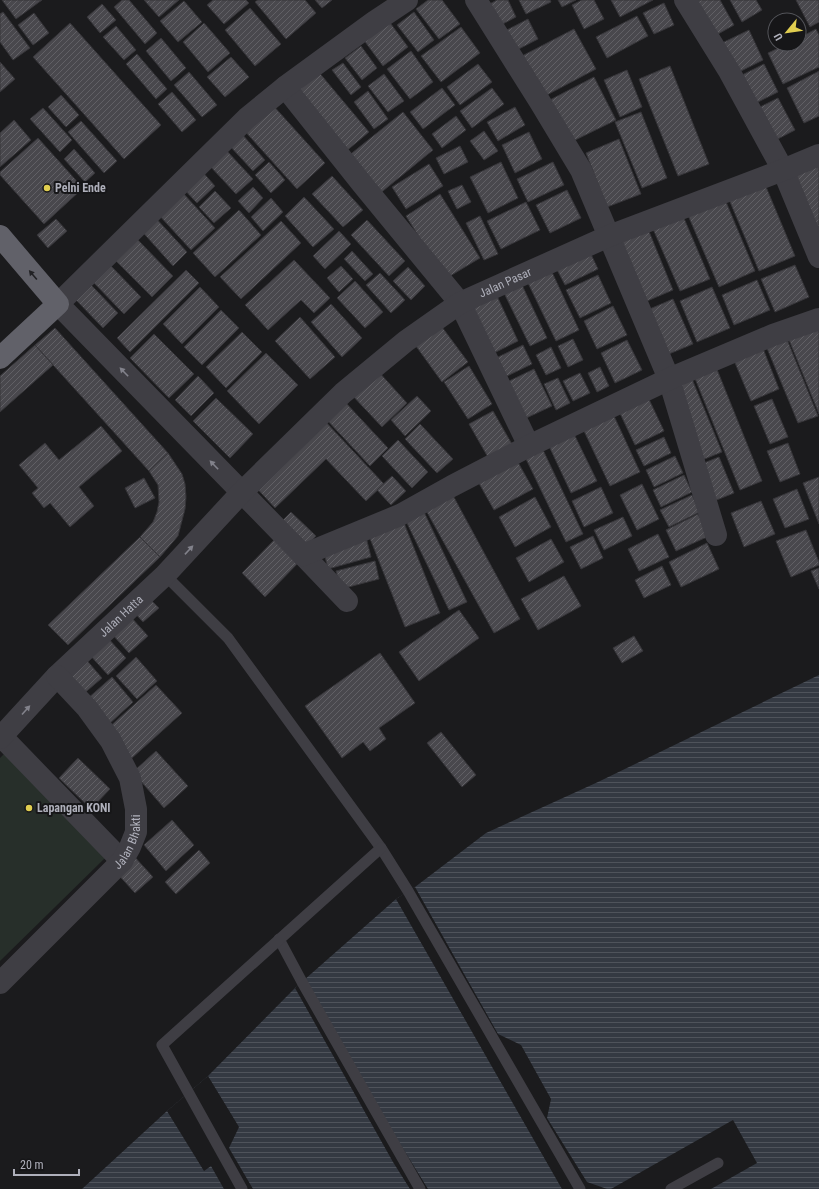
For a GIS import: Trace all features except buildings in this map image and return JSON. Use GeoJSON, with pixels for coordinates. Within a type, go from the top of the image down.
{"type":"FeatureCollection","features":[{"type":"Feature","properties":{"kind":"highway"},"geometry":{"type":"LineString","coordinates":[[0,236],[58,304],[0,358]]}},
{"type":"Feature","properties":{"kind":"street"},"geometry":{"type":"LineString","coordinates":[[347,601],[58,304],[247,118],[284,87],[407,0]]}},
{"type":"Feature","properties":{"kind":"street"},"geometry":{"type":"LineString","coordinates":[[476,0],[581,170],[669,379],[716,535]]}},
{"type":"Feature","properties":{"kind":"street"},"geometry":{"type":"LineString","coordinates":[[685,0],[729,71],[783,170],[819,257]]}},
{"type":"Feature","properties":{"kind":"street"},"geometry":{"type":"LineString","coordinates":[[284,87],[460,303],[529,446]]}},
{"type":"Feature","properties":{"kind":"street","name":"Jalan Pasar"},"geometry":{"type":"LineString","coordinates":[[241,493],[342,393],[406,341],[460,303],[609,236],[819,155]]}},
{"type":"Feature","properties":{"kind":"street"},"geometry":{"type":"LineString","coordinates":[[303,555],[400,515],[529,446],[669,379],[773,335],[819,319]]}},
{"type":"Feature","properties":{"kind":"street","name":"Jalan Hatta"},"geometry":{"type":"LineString","coordinates":[[1,738],[57,676],[165,575],[241,493]]}},
{"type":"Feature","properties":{"kind":"street","name":"Jalan Bhakti"},"geometry":{"type":"LineString","coordinates":[[0,982],[122,861],[136,832],[136,809],[130,778],[111,741],[87,708],[57,676]]}},
{"type":"Feature","properties":{"kind":"street"},"geometry":{"type":"LineString","coordinates":[[1,738],[122,861]]}},
{"type":"Feature","properties":{"kind":"lane"},"geometry":{"type":"LineString","coordinates":[[165,575],[228,638],[381,848],[412,898],[580,1189]]}},
{"type":"Feature","properties":{"kind":"lane"},"geometry":{"type":"LineString","coordinates":[[242,1189],[162,1045],[381,848]]}},
{"type":"Feature","properties":{"kind":"lane"},"geometry":{"type":"LineString","coordinates":[[279,939],[420,1189]]}},
{"type":"Feature","properties":{"kind":"lane"},"geometry":{"type":"LineString","coordinates":[[671,1189],[718,1162]]}},
{"type":"Feature","properties":{"kind":"shaded area"},"geometry":{"type":"Polygon","coordinates":[[[819,675],[819,1189],[82,1189],[167,1111],[208,1076],[295,988],[396,899],[415,887],[486,833],[598,782],[819,675]]]}},
{"type":"Feature","properties":{"kind":"shaded area","name":"Lapangan KONI"},"geometry":{"type":"Polygon","coordinates":[[[5,753],[105,858],[0,961],[0,758],[5,753]]]}},
{"type":"Feature","properties":{"kind":"pier"},"geometry":{"type":"Polygon","coordinates":[[[415,887],[498,1034],[521,1045],[551,1099],[547,1118],[587,1182],[607,1189],[562,1189],[396,899],[415,887]]]}},
{"type":"Feature","properties":{"kind":"pier"},"geometry":{"type":"Polygon","coordinates":[[[302,982],[428,1189],[410,1189],[393,1162],[295,988],[302,982]]]}},
{"type":"Feature","properties":{"kind":"pier"},"geometry":{"type":"Polygon","coordinates":[[[208,1076],[239,1127],[229,1148],[253,1189],[224,1189],[211,1166],[204,1171],[167,1111],[208,1076]]]}},
{"type":"Feature","properties":{"kind":"pier"},"geometry":{"type":"Polygon","coordinates":[[[733,1120],[757,1163],[711,1189],[611,1189],[733,1120]]]}},
{"type":"Feature","properties":{"kind":"place","name":"Pelni Ende"},"geometry":{"type":"Point","coordinates":[47,188]}},
{"type":"Feature","properties":{"kind":"place","name":"Lapangan KONI"},"geometry":{"type":"Point","coordinates":[29,808]}}]}
